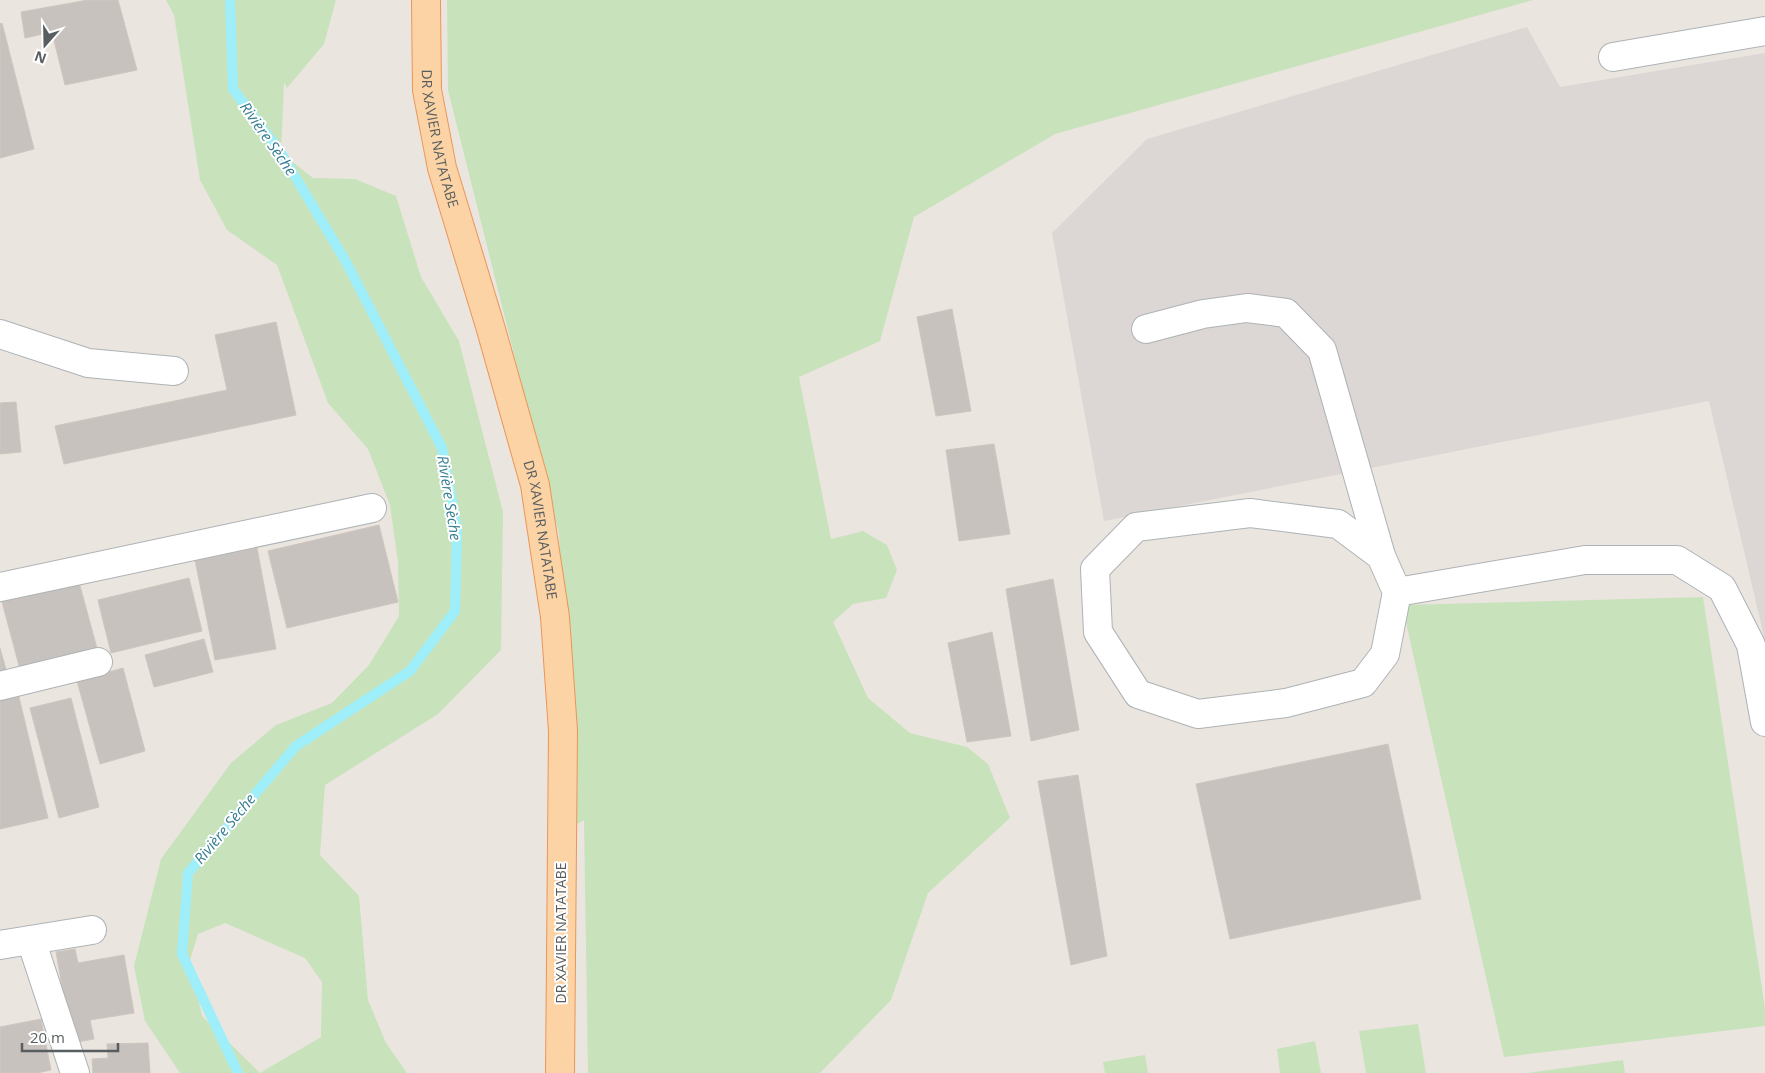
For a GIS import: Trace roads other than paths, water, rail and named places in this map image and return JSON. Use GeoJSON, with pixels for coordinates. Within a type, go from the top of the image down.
{"type":"FeatureCollection","features":[{"type":"Feature","properties":{"kind":"main road","name":"DR XAVIER NATATABE"},"geometry":{"type":"LineString","coordinates":[[426,0],[426,90],[442,168],[490,326],[535,485],[556,617],[563,731],[560,1073]]}},
{"type":"Feature","properties":{"kind":"street"},"geometry":{"type":"LineString","coordinates":[[1614,57],[1765,31]]}},
{"type":"Feature","properties":{"kind":"street"},"geometry":{"type":"LineString","coordinates":[[1146,329],[1204,314],[1247,308],[1286,313],[1322,350],[1381,556],[1398,592],[1385,654],[1363,683],[1286,703],[1198,714],[1138,694],[1098,632],[1095,568],[1136,527],[1250,513],[1338,524],[1381,556]]}},
{"type":"Feature","properties":{"kind":"street"},"geometry":{"type":"LineString","coordinates":[[0,334],[88,363],[174,371]]}},
{"type":"Feature","properties":{"kind":"street"},"geometry":{"type":"LineString","coordinates":[[0,588],[372,508]]}},
{"type":"Feature","properties":{"kind":"street"},"geometry":{"type":"LineString","coordinates":[[1398,592],[1585,560],[1677,560],[1722,588],[1751,645],[1765,722]]}},
{"type":"Feature","properties":{"kind":"street"},"geometry":{"type":"LineString","coordinates":[[0,686],[98,662]]}},
{"type":"Feature","properties":{"kind":"street"},"geometry":{"type":"LineString","coordinates":[[0,945],[92,930]]}},
{"type":"Feature","properties":{"kind":"street"},"geometry":{"type":"LineString","coordinates":[[31,940],[75,1073]]}},
{"type":"Feature","properties":{"kind":"waterway","name":"Rivière Sèche"},"geometry":{"type":"LineString","coordinates":[[230,0],[233,89],[281,153],[345,260],[442,448],[457,529],[455,611],[410,671],[296,746],[188,873],[182,954],[238,1073]]}}]}
